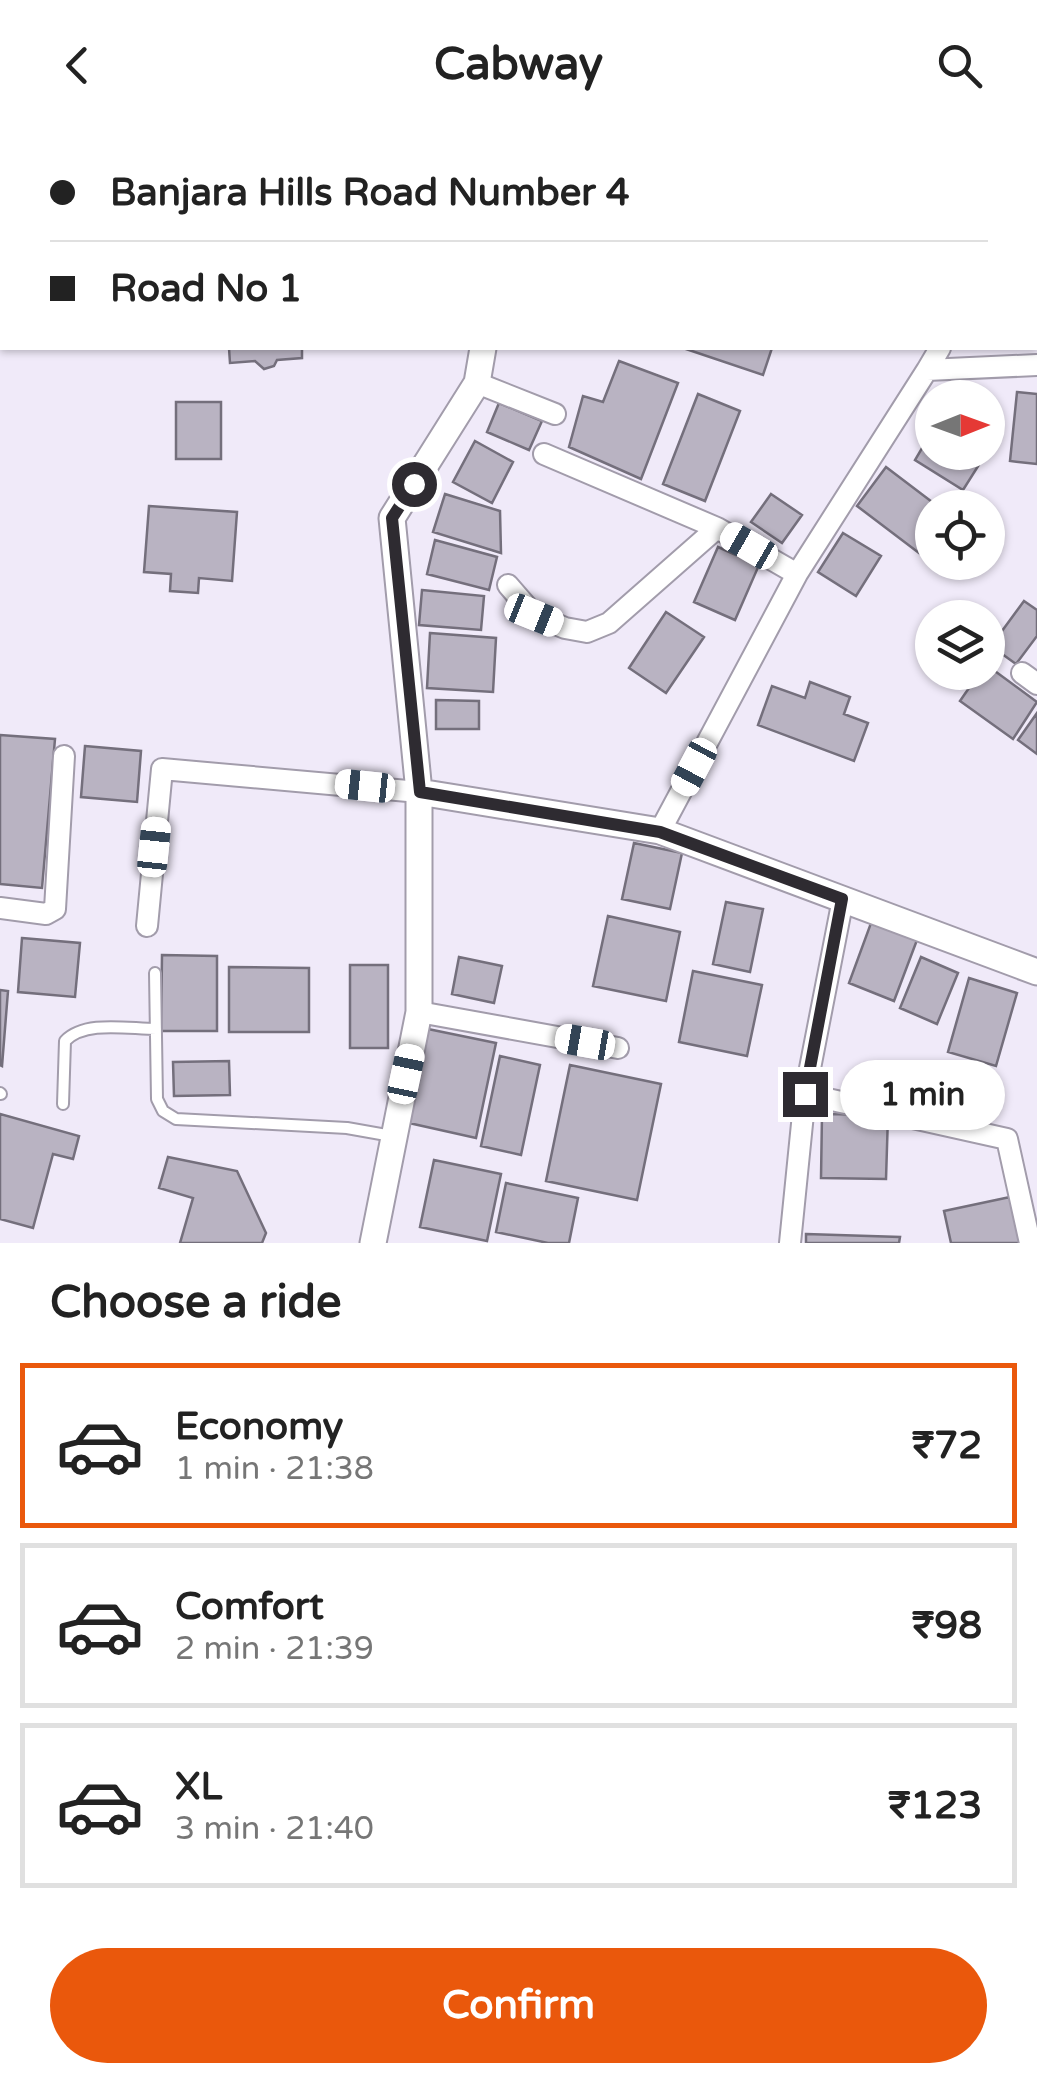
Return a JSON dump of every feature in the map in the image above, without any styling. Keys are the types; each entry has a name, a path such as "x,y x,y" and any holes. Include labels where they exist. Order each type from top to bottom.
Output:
{"street":[{"path":"373,1243 419,1012 420,792 392,518 477,383 483,350"},
{"path":"660,832 797,574 939,350"},
{"path":"928,370 1037,365"},
{"path":"477,383 554,414"},
{"path":"544,454 718,528 797,574"},
{"path":"508,584 534,615 587,632 609,623 718,528"},
{"path":"0,908 46,914 55,910 64,756"},
{"path":"147,926 162,769 420,792 660,832 1037,972"},
{"path":"790,1243 805,1094 842,899"},
{"path":"419,1012 618,1048"},
{"path":"805,1094 1007,1139 1030,1243"}],"lane":[{"path":"155,973 157,1099 163,1112 176,1119 348,1128 392,1136"},
{"path":"63,1104 65,1041 72,1034 85,1029 156,1029"}],"building":[{"path":"229,350 302,350 302,358 277,360 274,366 264,369 255,361 230,363"},
{"path":"689,350 771,350 763,375"},
{"path":"619,361 678,383 641,479 569,447 583,396 603,402"},
{"path":"1017,392 1037,394 1037,464 1010,461"},
{"path":"698,394 740,411 705,501 663,484"},
{"path":"176,402 221,402 221,459 176,459"},
{"path":"499,403 542,421 529,450 487,432"},
{"path":"475,441 513,462 492,503 453,482"},
{"path":"886,467 916,490 915,550 857,506"},
{"path":"931,470 976,470 963,490"},
{"path":"445,494 500,511 501,553 433,532"},
{"path":"771,494 802,515 782,543 751,522"},
{"path":"149,506 237,512 232,581 199,578 198,593 170,591 171,574 144,572"},
{"path":"843,533 881,556 856,596 818,572"},
{"path":"435,540 497,557 489,590 427,574"},
{"path":"718,547 759,565 735,620 694,602"},
{"path":"422,590 484,596 481,630 419,625"},
{"path":"1024,601 1037,610 1037,636 1016,664 1005,656 1005,627"},
{"path":"666,612 704,637 666,693 629,668"},
{"path":"430,633 496,638 493,692 427,688"},
{"path":"1005,678 1037,702 1013,739 960,701 968,690 1005,690"},
{"path":"810,682 850,697 844,714 868,723 854,761 758,725 772,686 805,698"},
{"path":"436,700 479,701 479,729 436,729"},
{"path":"1037,713 1037,754 1018,740"},
{"path":"0,735 55,739 42,888 0,884"},
{"path":"85,746 141,751 137,802 81,797"},
{"path":"634,843 682,853 670,909 622,899"},
{"path":"726,902 763,909 750,972 713,964"},
{"path":"608,916 680,932 666,1001 593,986"},
{"path":"871,923 917,940 894,1001 849,983"},
{"path":"22,938 80,943 75,997 18,992"},
{"path":"162,955 217,956 217,1031 161,1031"},
{"path":"459,957 502,966 494,1003 452,994"},
{"path":"921,957 958,973 937,1024 900,1008"},
{"path":"350,965 388,965 388,1048 350,1048"},
{"path":"229,967 309,968 309,1032 229,1032"},
{"path":"693,971 762,985 747,1056 679,1042"},
{"path":"969,978 1017,993 996,1066 948,1052"},
{"path":"0,990 8,991 2,1066 0,1065"},
{"path":"428,1029 496,1043 476,1138 409,1123"},
{"path":"500,1056 540,1065 521,1155 481,1146"},
{"path":"229,1061 230,1095 174,1096 173,1062"},
{"path":"570,1065 661,1084 637,1200 546,1181"},
{"path":"0,1114 79,1136 73,1159 53,1154 33,1228 0,1219"},
{"path":"822,1114 888,1115 886,1179 821,1178"},
{"path":"168,1157 237,1171 266,1233 262,1243 180,1243 193,1198 159,1188"},
{"path":"434,1160 501,1174 487,1241 420,1227"},
{"path":"506,1183 578,1198 569,1243 548,1243 496,1232"},
{"path":"1010,1197 1020,1243 951,1243 944,1211"},
{"path":"806,1234 900,1237 899,1243 806,1243"}],"route":[{"path":"414,484 392,518 420,792 660,832 842,899 805,1094"}]}
